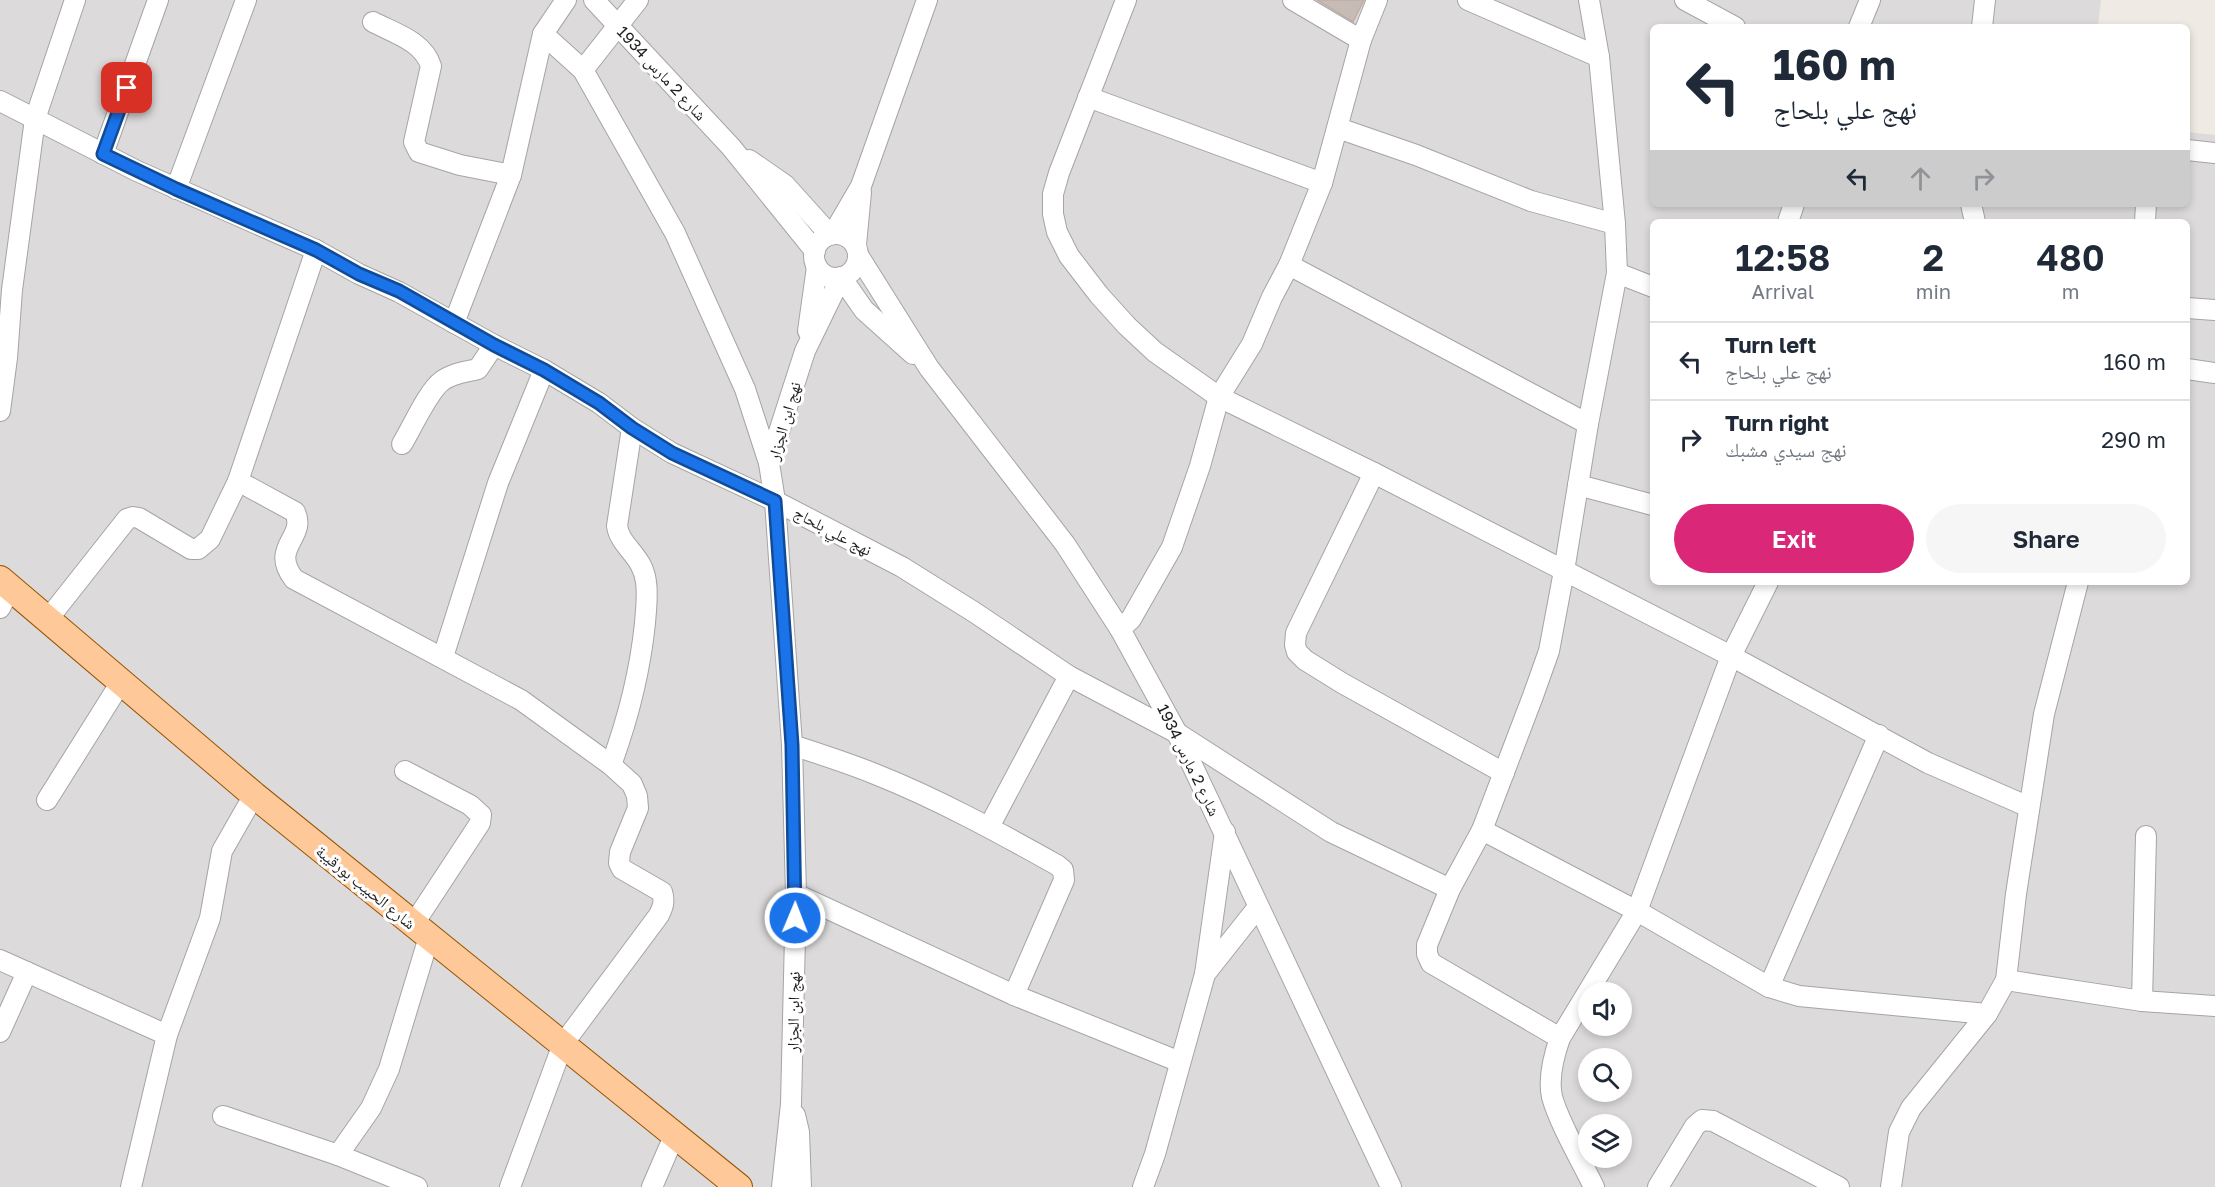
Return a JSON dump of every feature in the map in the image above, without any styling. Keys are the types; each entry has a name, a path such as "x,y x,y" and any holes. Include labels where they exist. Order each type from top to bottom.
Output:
{"main road":[{"name":"شارع الحبيب بورقيبة","path":"3,592 48,619 254,795 739,1187"}],"street":[{"path":"0,411 12,290 35,118 75,0"},
{"path":"103,154 158,0"},
{"path":"176,189 246,0"},
{"path":"454,323 511,175 543,34 566,0"},
{"name":"شارع 2 مارس 1934","path":"594,0 731,147 816,259"},
{"path":"583,70 638,0"},
{"path":"805,351 820,241 831,234 861,186 927,0"},
{"path":"1126,0 1059,173 1053,194 1053,214 1069,256 1099,295 1155,352 1219,397 1374,473 1731,656 1928,763 2029,807"},
{"path":"1293,0 1361,40"},
{"path":"1120,629 1131,619 1172,547 1200,466 1219,397 1252,344 1272,297 1289,265 1322,183 1361,40 1377,0"},
{"path":"1468,0 1599,57"},
{"path":"1560,1038 1431,963 1426,954 1427,945 1450,889 1482,830 1549,651 1588,424 1617,273 1615,224 1599,57 1589,0"},
{"path":"1685,0 1714,6 1733,24"},
{"path":"1860,24 1870,0"},
{"path":"1982,24 1985,0"},
{"path":"373,22 421,47 428,57 431,66 414,142 419,152 460,165 511,175"},
{"path":"543,34 583,70 675,233 745,389 769,463"},
{"path":"1088,97 1322,183"},
{"name":"نهج علي بلحاج","path":"0,101 176,189 316,250 359,274 399,291 494,345 544,370 599,403 632,428 672,453 775,501 902,567 1069,676 1177,733 1331,832 1450,889"},
{"path":"1338,128 1416,155 1531,201 1615,224"},
{"name":"شارع 2 مارس 1934","path":"731,147 785,185 831,234"},
{"path":"2190,150 2215,153"},
{"path":"805,351 841,277 854,269 861,186"},
{"path":"831,234 846,236 857,250"},
{"path":"48,619 127,519 139,518 191,549 198,549 210,539 238,481 316,250"},
{"name":"شارع 2 مارس 1934","path":"857,250 929,368 1065,544 1120,629 1177,733 1391,1187"},
{"path":"816,259 828,276 841,277"},
{"path":"1289,265 1588,424"},
{"path":"1617,273 1650,286"},
{"name":"شارع 2 مارس 1934","path":"841,277 864,310 929,368"},
{"path":"2190,308 2215,310"},
{"path":"402,444 434,389 443,380 477,369 494,345"},
{"name":"نهج ابن الجزار","path":"782,1187 791,1104 796,894 792,745 775,501 769,463 805,351"},
{"path":"2190,369 2215,373"},
{"path":"443,657 498,483 544,370"},
{"path":"610,765 630,709 642,652 647,603 646,581 642,566 619,534 617,526 632,428"},
{"path":"1374,473 1296,633 1294,640 1297,652 1305,660 1342,683 1504,773"},
{"path":"238,481 295,512 298,519 297,525 284,559 284,565 294,579 521,700 610,765 632,784 637,796 638,808 620,852 619,863 622,869 663,892 664,900 659,915 563,1044 510,1187"},
{"path":"1578,485 1650,504"},
{"path":"1594,1187 1552,1096 1555,1053 1560,1038 1637,912 1731,656 1766,585"},
{"path":"1891,1187 1899,1132 1911,1108 1987,1014 2006,980 2016,894 2044,714 2077,585"},
{"path":"989,827 1069,676"},
{"path":"47,800 121,682"},
{"path":"1769,987 1879,735"},
{"path":"792,745 875,774 989,827 1057,865 1064,874 1014,995"},
{"path":"338,1155 371,1108 389,1069 421,931 480,823 481,815 470,805 405,771"},
{"path":"131,1187 167,1035 210,918 222,851 254,795"},
{"path":"1482,830 1637,912 1769,987 1799,996 1987,1014"},
{"path":"1143,1187 1155,1154 1205,974 1225,832"},
{"path":"2142,1001 2146,836"},
{"path":"796,894 1014,995 1180,1062"},
{"path":"1205,974 1258,907"},
{"path":"0,960 167,1035"},
{"path":"0,1032 27,972"},
{"path":"2006,980 2142,1001 2215,1006"},
{"name":"نهج ابن الجزار","path":"791,1104 800,1132 801,1187"},
{"path":"223,1116 338,1155 417,1187"},
{"path":"1658,1187 1695,1126 1702,1120 1713,1121 1839,1187"},
{"path":"652,1187 675,1134"}],"shaded area":[{"path":"0,0 2101,0 2098,24 1650,24 1650,207 2190,207 2190,132 2215,135 2215,1187 0,1187"}],"building":[{"path":"1317,0 1364,0 1353,22"}],"route":[{"path":"127,88 103,154 176,189 316,250 359,274 399,291 494,345 544,370 599,403 632,428 672,453 775,501 792,745 795,918"}]}
